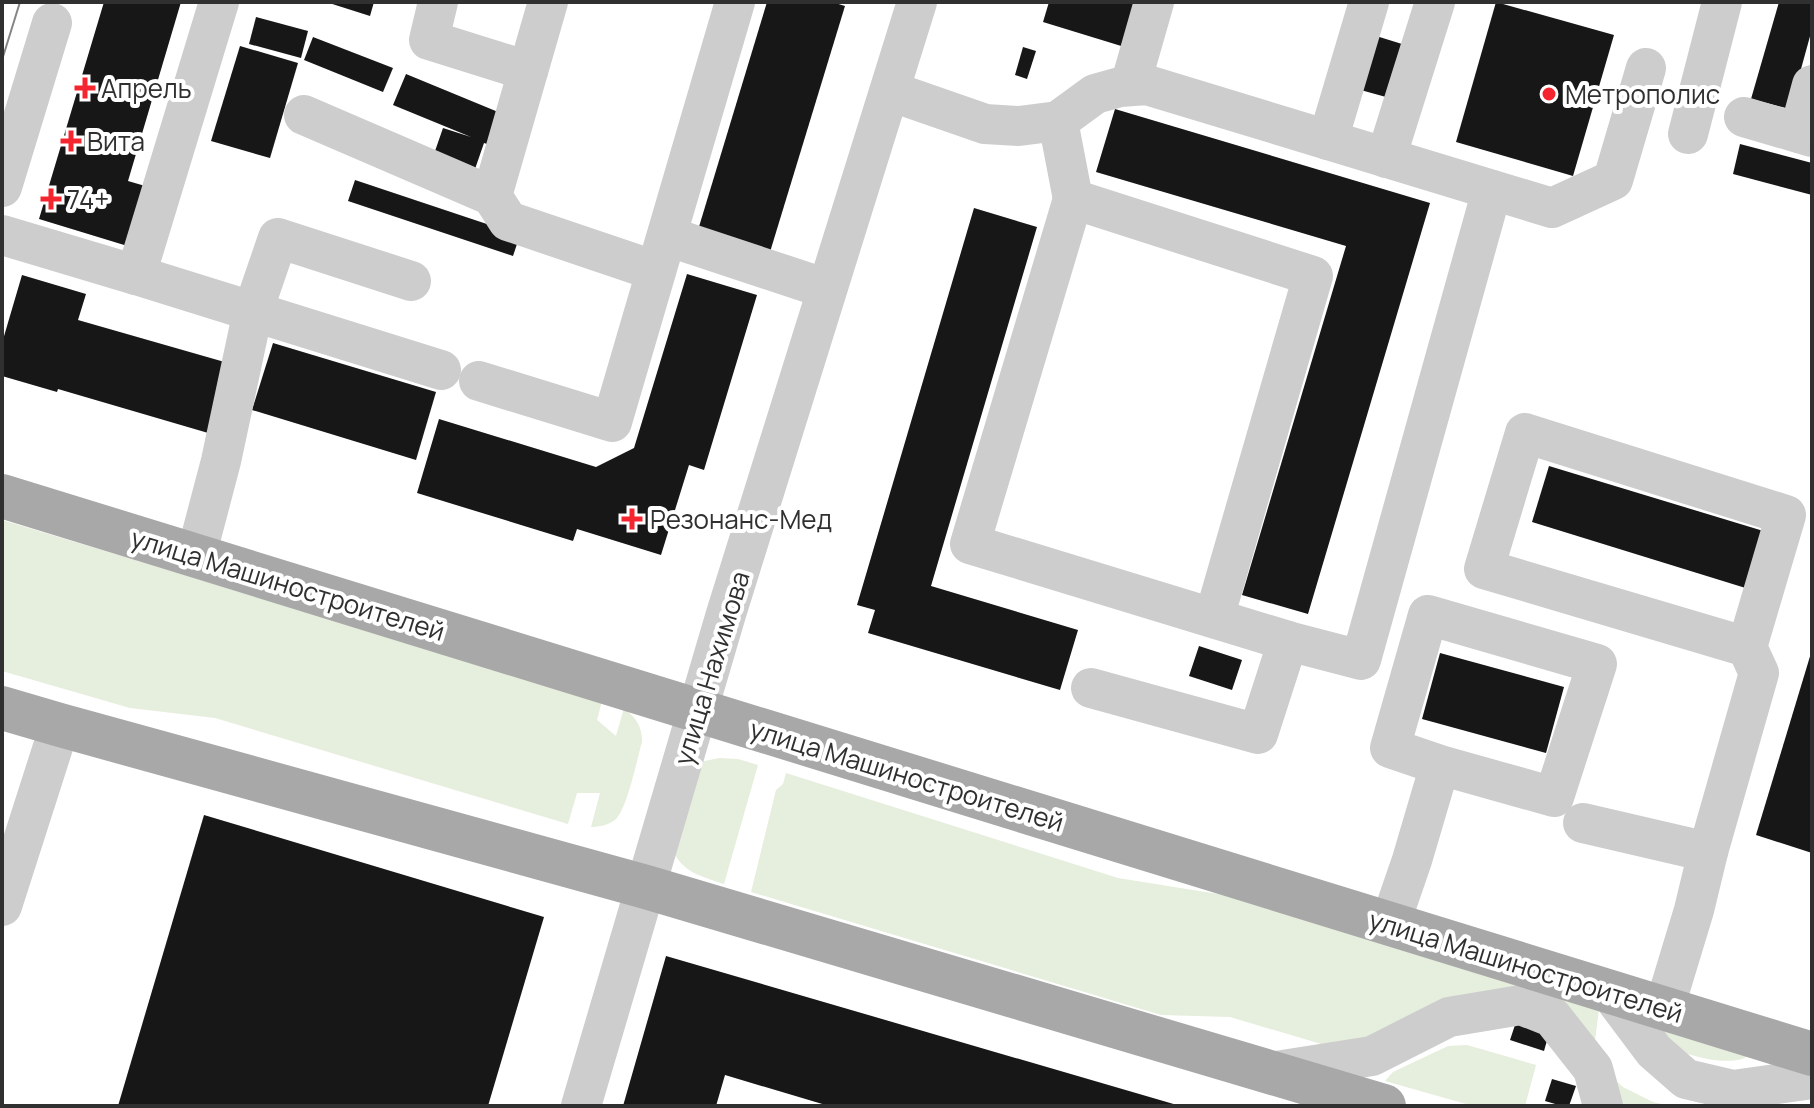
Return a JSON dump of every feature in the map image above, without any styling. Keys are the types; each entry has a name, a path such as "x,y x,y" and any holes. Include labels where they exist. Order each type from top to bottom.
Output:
{"main road":[{"name":"улица Машиностроителей","path":"2,496 1812,1054"},
{"path":"2,708 646,887 1384,1106"}],"street":[{"path":"136,275 219,2"},
{"path":"438,2 429,40 528,71"},
{"path":"492,196 548,2"},
{"path":"479,381 612,422 735,2"},
{"name":"улица Нахимова","path":"581,1106 698,710 917,2"},
{"path":"1130,86 1154,2"},
{"path":"1328,140 1369,2"},
{"path":"1386,158 1435,2"},
{"path":"1688,134 1722,2"},
{"path":"2,187 52,23"},
{"path":"890,91 985,124 1019,126 1058,121 1095,94 1120,87 1147,85 1552,208 1613,180 1646,68"},
{"path":"1744,117 1806,135 1812,85"},
{"path":"304,115 492,196 508,221 827,289"},
{"path":"1058,121 1073,199 970,544 1288,641 1361,660 1492,190"},
{"path":"1073,199 1313,276 1214,618"},
{"path":"2,235 441,370"},
{"path":"196,556 221,461 253,311 278,238 411,281"},
{"path":"1664,1009 1759,673 1747,647 1786,515 1525,433 1484,569 1747,647"},
{"path":"1428,615 1597,664 1554,797 1440,765 1390,748 1428,615"},
{"path":"1091,688 1258,734 1288,641"},
{"path":"3,902 60,725"},
{"path":"1390,924 1440,765"},
{"path":"1583,823 1708,852"},
{"path":"1609,991 1654,1051 1686,1079 1733,1090 1812,1079"},
{"path":"1270,1072 1372,1056 1449,1017 1521,1005 1552,1017 1593,1069 1603,1106"}],"green space":[{"path":"2,520 602,701 597,720 616,736 624,708 638,723 642,742 624,806 615,820 591,827 600,793 577,793 568,824 215,718 130,708 2,671"},
{"path":"719,758 758,765 724,884 686,867 670,845 700,762"},
{"path":"786,773 1118,878 1268,902 1600,1001 1595,1041 1607,1073 1623,1087 1653,1102 1671,1106 1611,1106 1547,1007 1338,1049 1230,1017 1161,1015 751,892 776,790 783,784"},
{"path":"1631,1014 1760,1049 1744,1058 1730,1061 1691,1055 1640,1038"},
{"path":"1467,1045 1536,1065 1525,1106 1473,1106 1385,1081 1393,1072 1448,1046"}],"building":[{"path":"104,2 181,2 128,181 152,188 134,248 39,219"},
{"path":"326,2 374,2 370,16"},
{"path":"767,2 832,2 845,6 770,252 698,230"},
{"path":"1049,2 1145,2 1131,49 1043,22"},
{"path":"1496,2 1614,35 1573,176 1456,142"},
{"path":"1779,2 1812,2 1812,29 1790,109 1751,99"},
{"path":"256,17 308,31 301,58 249,44"},
{"path":"1373,35 1402,44 1386,97 1357,89"},
{"path":"313,37 393,68 383,92 304,60"},
{"path":"240,46 298,63 270,158 211,141"},
{"path":"1023,47 1036,51 1027,79 1015,75"},
{"path":"406,74 503,114 490,145 484,143 475,169 434,154 443,128 471,137 393,105"},
{"path":"1115,109 1430,203 1308,614 1242,595 1346,246 1096,172"},
{"path":"1740,144 1812,163 1812,195 1733,174"},
{"path":"355,180 520,235 513,256 348,201"},
{"path":"974,208 1037,227 931,586 1078,630 1060,690 868,633 875,610 857,605"},
{"path":"687,274 757,295 704,470 689,465 661,555 577,529 573,541 417,493 439,419 596,467 634,448"},
{"path":"22,275 86,294 78,320 235,365 215,435 58,389 57,392 2,376 2,343"},
{"path":"273,343 436,392 416,460 252,410"},
{"path":"1549,466 1770,533 1752,590 1532,522"},
{"path":"1199,646 1242,660 1232,690 1189,676"},
{"path":"1440,653 1564,687 1546,753 1422,719"},
{"path":"1812,653 1812,853 1756,835"},
{"path":"204,815 544,917 488,1106 118,1106"},
{"path":"666,956 1177,1106 829,1106 725,1075 716,1106 623,1106"},
{"path":"1519,1013 1552,1023 1544,1051 1510,1040"},
{"path":"1552,1079 1576,1086 1569,1106 1545,1101"}],"tram line":[{"path":"2,60 20,2"}],"place":[{"name":"Апрель","path":"85,88"},
{"name":"Метрополис","path":"1549,94"},
{"name":"Вита","path":"71,141"},
{"name":"74+","path":"51,199"},
{"name":"Резонанс-Мед","path":"632,519"}]}
